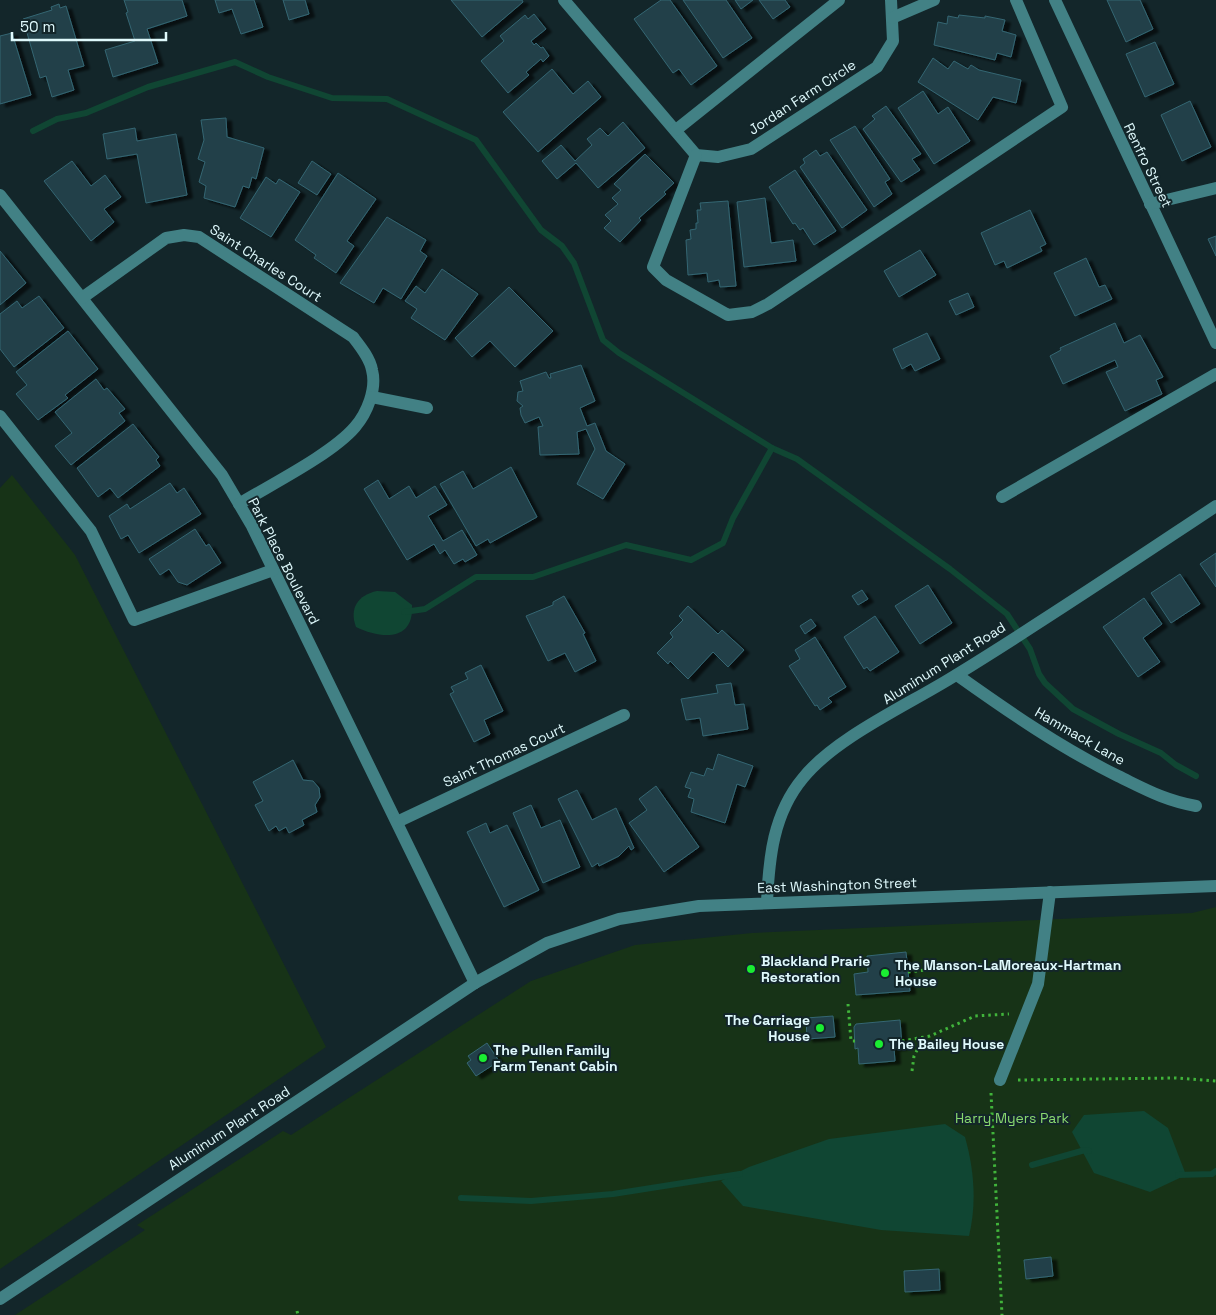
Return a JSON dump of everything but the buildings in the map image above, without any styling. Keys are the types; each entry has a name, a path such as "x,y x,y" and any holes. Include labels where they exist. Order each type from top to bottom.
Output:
{"street":[{"path":"564,0 696,155 653,266 666,280 728,315 752,312 768,304 1062,107 1016,0"},
{"path":"676,130 839,0"},
{"name":"Jordan Farm Circle","path":"696,155 718,157 751,149 877,67 893,41 891,0"},
{"path":"892,18 934,0"},
{"name":"Renfro Street","path":"1054,0 1216,343"},
{"path":"1150,204 1216,188"},
{"name":"Park Place Boulevard","path":"0,195 222,475 274,570 475,983"},
{"name":"Saint Charles Court","path":"82,298 166,238 184,235 199,237 353,337 362,348 372,370 372,397 355,427 325,452 239,504"},
{"path":"1002,497 1216,374"},
{"path":"372,397 427,408"},
{"path":"0,416 91,531 134,620 274,570"},
{"name":"Aluminum Plant Road","path":"767,902 773,840 780,817 803,778 841,744 987,656 1216,506"},
{"name":"Hammack Lane","path":"957,675 1013,715 1081,758 1167,800 1196,806"},
{"name":"Saint Thomas Court","path":"397,822 624,715"},
{"name":"East Washington Street","path":"475,983 547,943 619,919 699,906 1216,886"},
{"path":"1000,1080 1038,984 1050,892"},
{"name":"Aluminum Plant Road","path":"0,1299 475,983"}],"path":[{"path":"908,972 958,966 1041,963"},
{"path":"848,1004 851,1041 855,1041"},
{"path":"902,1041 924,1037 976,1016 1027,1013"},
{"path":"912,1071 914,1056 924,1037"},
{"path":"1002,1315 990,1080 1176,1078 1216,1081"}],"green space":[{"path":"12,475 75,555 326,1047 0,1269 0,488"},
{"name":"Harry Myers Park","path":"1216,907 1216,1315 15,1315 145,1230 137,1225 283,1131 291,1135 531,981 635,945 752,933 1192,913"}],"shaded area":[{"path":"377,591 395,592 412,605 408,626 402,631 385,635 356,627 354,614 357,603 370,593"},
{"path":"1144,1111 1168,1128 1186,1175 1150,1192 1094,1173 1072,1132 1084,1115"},
{"path":"945,1124 965,1137 968,1149 974,1199 969,1236 881,1230 743,1206 721,1181 749,1167 829,1139"}],"waterway":[{"path":"33,131 57,119 86,113 148,87 235,62 268,77 332,98 387,99 476,140 541,230 562,246 574,263 603,340 619,353 772,448 797,459 950,569 1007,614 1030,649 1039,674 1045,683 1073,709 1119,734 1161,753 1176,765 1196,776"},
{"path":"404,612 425,609 476,577 533,577 626,545 691,560 723,543 733,518 772,448"},
{"path":"1032,1165 1085,1150 1089,1151"},
{"path":"1178,1175 1212,1174 1216,1171"},
{"path":"461,1198 531,1201 613,1194 740,1174"}],"place":[{"name":"Blackland Prarie Restoration","path":"751,969"},
{"name":"The Manson-LaMoreaux-Hartman House","path":"885,973"},
{"name":"The Carriage House","path":"820,1028"},
{"name":"The Bailey House","path":"879,1044"},
{"name":"The Pullen Family Farm Tenant Cabin","path":"483,1058"}]}
